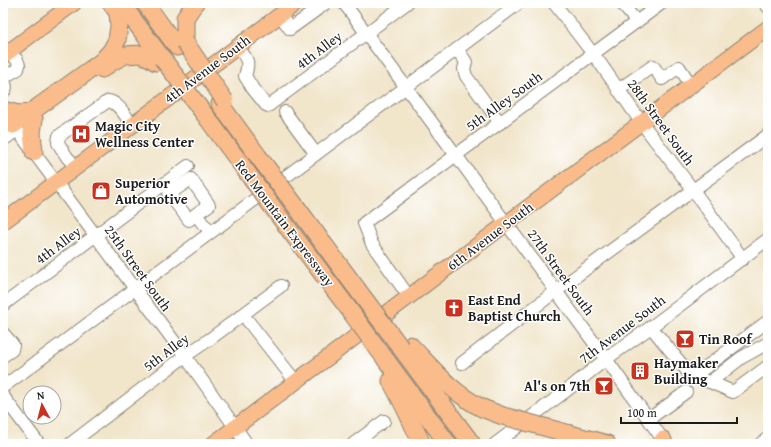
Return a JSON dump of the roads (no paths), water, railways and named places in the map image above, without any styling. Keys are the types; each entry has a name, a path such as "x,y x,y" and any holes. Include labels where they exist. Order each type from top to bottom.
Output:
{"highway":[{"path":"145,3 181,44"},
{"path":"181,44 185,18 195,3"},
{"path":"3,111 32,116 101,62 111,51 117,40 120,26 119,7"},
{"name":"Red Mountain Expressway","path":"119,7 159,60 184,88 205,115 321,272 324,285 340,302 384,361"},
{"name":"Red Mountain Expressway","path":"181,44 244,137 371,308 404,346 472,444"},
{"path":"15,127 112,62 125,55 141,54 159,60"},
{"path":"32,116 34,152"},
{"path":"404,346 445,382 482,408 503,416 607,444"},
{"path":"384,361 446,440"},
{"path":"384,361 422,444"}],"main road":[{"path":"6,53 74,3"},
{"name":"4th Avenue South","path":"3,222 296,3"},
{"name":"6th Avenue South","path":"213,444 768,28"}],"street":[{"path":"280,15 290,29 326,3"},
{"name":"27th Street South","path":"344,3 507,223 665,443"},
{"path":"367,33 407,3"},
{"path":"3,387 519,3"},
{"name":"28th Street South","path":"554,3 600,63 641,122 743,259"},
{"path":"621,3 637,22"},
{"name":"5th Alley South","path":"409,297 372,244 364,223 662,3"},
{"path":"765,3 768,6"},
{"name":"4th Alley","path":"238,47 247,59 248,68 245,76 253,89 268,106 367,33"},
{"path":"457,50 466,62 464,70 466,76 500,123"},
{"path":"3,92 6,86 4,81 6,76 18,69 19,65 17,60 6,53"},
{"path":"618,90 653,66 662,79 679,67 691,85"},
{"path":"76,166 67,157 58,143 59,136 109,101 114,102 132,125"},
{"name":"25th Street South","path":"3,111 185,356 247,444"},
{"path":"285,112 316,154"},
{"path":"3,140 15,127"},
{"path":"462,363 556,291 768,135"},
{"name":"4th Alley","path":"3,305 188,166"},
{"path":"196,214 203,224 212,231"},
{"name":"7th Avenue South","path":"495,444 606,359 768,240"},
{"name":"5th Alley","path":"70,444 185,356 281,286"},
{"path":"248,321 296,382"},
{"path":"692,377 768,321"},
{"path":"651,327 692,377 710,382 732,392 768,366"},
{"path":"3,333 13,345 12,350 3,356"},
{"path":"710,382 741,358 768,343"},
{"path":"649,419 686,392"},
{"path":"3,396 39,444"},
{"path":"353,444 384,421"},
{"path":"760,444 768,438"}],"place":[{"name":"Magic City Wellness Center","path":"81,134"},
{"name":"Superior Automotive","path":"101,191"},
{"name":"East End Baptist Church","path":"454,308"},
{"name":"Tin Roof","path":"685,339"},
{"name":"Haymaker Building","path":"640,371"},
{"name":"Al's on 7th","path":"604,386"}]}
